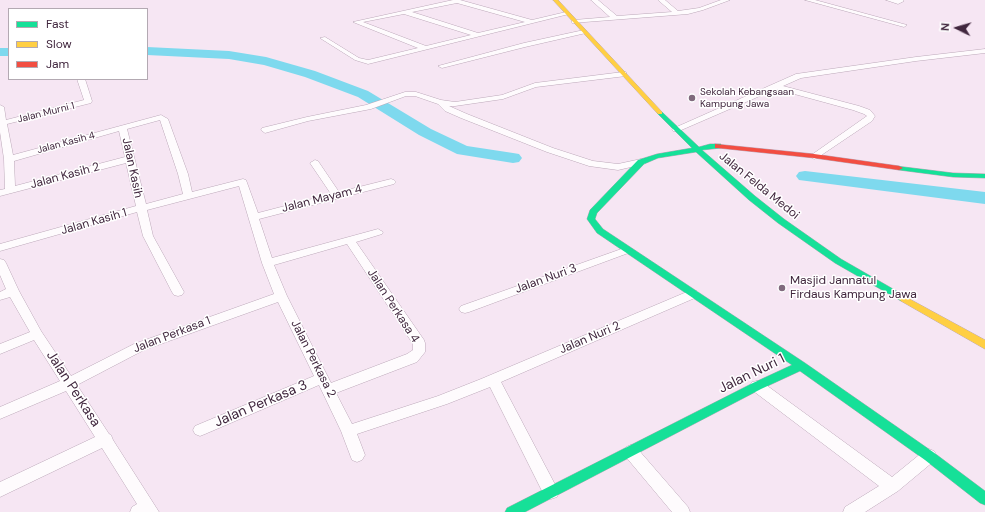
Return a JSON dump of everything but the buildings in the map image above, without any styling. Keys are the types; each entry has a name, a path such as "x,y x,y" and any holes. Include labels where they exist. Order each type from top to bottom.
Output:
{"street":[{"name":"Jalan Felda Medoi","path":"555,0 566,14 676,129 752,198 812,243 852,269 985,345"},
{"path":"594,0 615,18"},
{"path":"661,0 677,13"},
{"path":"574,22 677,13 701,9 727,0"},
{"path":"808,0 904,25"},
{"path":"889,0 898,2 901,1 900,0"},
{"path":"425,48 356,23 359,20 459,1 531,22"},
{"path":"405,12 477,35"},
{"path":"323,38 356,59 365,62 566,14"},
{"path":"442,66 517,46 584,32"},
{"path":"676,129 799,76 916,59 985,51"},
{"path":"265,130 307,119 358,110 400,95 416,94 440,102 455,104 503,97 535,84 623,74"},
{"name":"Jalan Murni 1","path":"3,123 88,101 81,80"},
{"path":"774,86 856,108 868,112 871,116 869,119 814,156"},
{"path":"440,102 448,109 464,116 550,150 592,164 618,166 641,162 658,156 710,146 723,146 814,156 945,174 985,176"},
{"path":"0,107 9,159 10,190"},
{"name":"Jalan Kasih 4","path":"9,159 161,117 164,119 183,174 188,196"},
{"name":"Jalan Kasih","path":"123,128 150,242 178,292"},
{"name":"Jalan Kasih 2","path":"0,193 130,159"},
{"path":"641,162 593,212 591,219 594,226 627,250 801,366"},
{"path":"315,163 336,195"},
{"name":"Jalan Kasih 1","path":"0,248 141,208 243,182"},
{"name":"Jalan Perkasa 2","path":"243,182 268,263 281,296 348,431 357,456"},
{"name":"Jalan Mayam 4","path":"254,217 391,182"},
{"path":"268,263 378,232"},
{"name":"Jalan Perkasa 4","path":"325,384 412,358 419,352 419,344 348,240"},
{"name":"Jalan Nuri 3","path":"465,309 627,250"},
{"name":"Jalan Perkasa","path":"0,263 13,291 38,334 68,384 106,439 146,510"},
{"path":"0,296 13,291"},
{"name":"Jalan Nuri 2","path":"348,431 442,400 490,381 693,294"},
{"name":"Jalan Perkasa 1","path":"0,413 68,384 139,347 281,296"},
{"path":"0,349 38,334"},
{"name":"Jalan Nuri 1","path":"512,512 757,386 801,366 929,456 985,499"},
{"path":"490,381 552,492"},
{"name":"Jalan Perkasa 3","path":"200,430 325,384"},
{"path":"757,386 892,486"},
{"path":"0,490 106,439"},
{"path":"631,452 682,512"},
{"path":"851,512 892,486 929,456"}],"waterway":[{"path":"148,51 229,55 266,61 310,74 363,94 425,132 463,150 513,158"},
{"path":"0,52 8,52"},
{"path":"805,176 985,198"}],"traffic: fast":[{"path":"660,113 697,149 752,198 781,221 838,261 904,299"},
{"path":"718,146 710,146 685,152 657,156 641,162 593,212 591,219 600,231 801,366"},
{"path":"899,168 953,175 985,176"},
{"path":"512,512 757,386 801,366 929,456 985,499"}],"traffic: slow":[{"path":"555,0 660,113"},
{"path":"904,299 985,345"}],"traffic: jam":[{"path":"718,146 814,156 899,168"}],"place":[{"name":"Sekolah Kebangsaan Kampung Jawa","path":"692,98"},
{"name":"Masjid Jannatul Firdaus Kampung Jawa","path":"782,288"}]}
